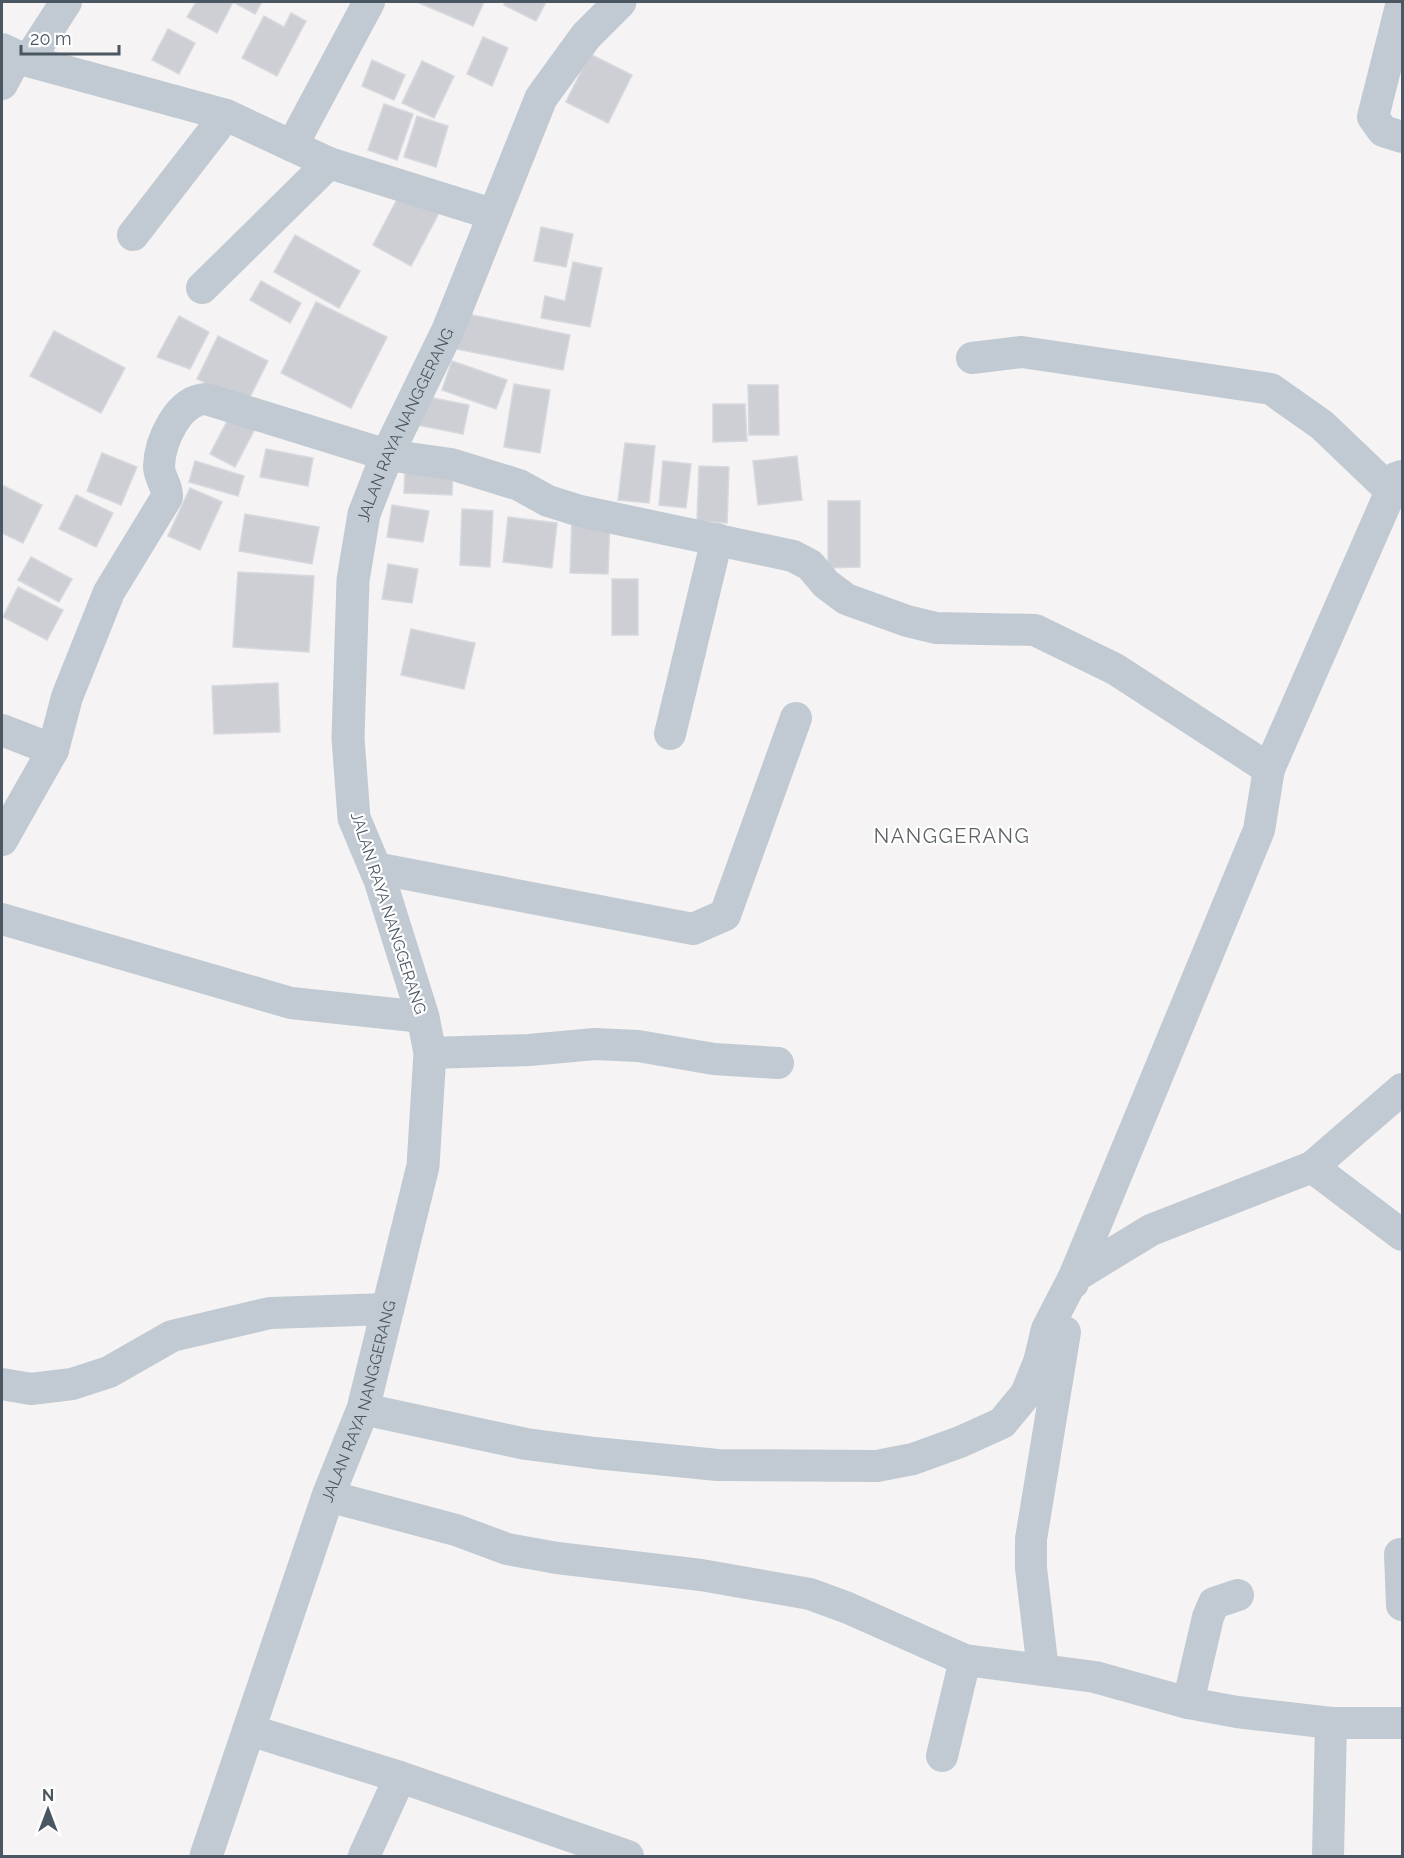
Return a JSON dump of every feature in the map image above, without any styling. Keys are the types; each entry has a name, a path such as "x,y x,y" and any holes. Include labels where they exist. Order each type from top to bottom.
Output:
{"street":[{"path":"2,84 16,56 66,2"},
{"path":"292,146 369,2"},
{"name":"JALAN RAYA NANGGERANG","path":"206,1857 328,1496 363,1409 423,1166 430,1053 423,1017 375,868 354,818 348,738 353,580 364,514 387,455 448,330 492,214 541,98 586,36 620,2"},
{"path":"1402,2 1373,117 1383,131 1402,137"},
{"path":"16,56 226,115 329,163 492,214"},
{"path":"133,235 226,115"},
{"path":"202,288 329,163"},
{"path":"363,1409 526,1444 595,1453 718,1464 877,1466 913,1459 960,1442 1002,1423 1026,1394 1039,1362 1047,1329 1074,1277 1259,830 1269,769 1397,484 1271,389 1022,352 972,358"},
{"path":"2,840 53,750 67,697 110,592 167,497 168,490 159,467 172,424 187,404 206,399 387,455 451,464 519,485 548,501 580,511 793,556 810,565 826,584 846,599 907,621 936,628 1035,630 1116,669 1269,769"},
{"path":"670,734 717,539"},
{"path":"375,868 693,929 724,915 796,718"},
{"path":"2,730 53,750"},
{"path":"2,919 291,1003 423,1017"},
{"path":"430,1053 529,1050 595,1044 638,1046 714,1059 778,1064"},
{"path":"1042,1670 1031,1568 1031,1539 1074,1277 1151,1230 1312,1167 1402,1089"},
{"path":"1312,1167 1402,1235"},
{"path":"2,1384 31,1389 72,1384 110,1372 172,1336 270,1313 388,1308"},
{"path":"328,1496 446,1527 507,1549 557,1558 701,1575 810,1594 848,1608 965,1660 1095,1677 1188,1702 1330,1723 1402,1724"},
{"path":"1400,1554 1402,1605"},
{"path":"1188,1702 1208,1617 1214,1603 1238,1595"},
{"path":"942,1756 965,1660"},
{"path":"1328,1857 1330,1723"},
{"path":"249,1730 400,1777 628,1857"},
{"path":"364,1857 400,1777"}],"building":[{"path":"196,2 233,2 217,33 187,17"},
{"path":"233,2 262,2 255,14"},
{"path":"417,2 484,2 473,26"},
{"path":"505,2 546,2 536,21 504,5"},
{"path":"291,13 306,21 277,76 242,58 264,16 284,27"},
{"path":"168,29 195,43 179,74 152,60"},
{"path":"483,37 508,48 492,86 467,74"},
{"path":"590,54 632,75 608,123 566,102"},
{"path":"372,60 405,75 394,100 362,86"},
{"path":"422,61 454,76 434,118 402,103"},
{"path":"384,104 413,114 397,160 368,150"},
{"path":"417,116 448,126 436,167 404,157"},
{"path":"401,192 439,213 411,266 373,245"},
{"path":"541,227 573,234 566,267 534,261"},
{"path":"295,235 360,271 339,308 274,272"},
{"path":"573,262 602,268 590,327 541,318 545,296 565,301"},
{"path":"261,281 301,303 290,323 250,300"},
{"path":"316,302 387,337 351,408 281,373"},
{"path":"458,312 570,335 563,370 451,348"},
{"path":"179,316 209,332 190,369 157,357"},
{"path":"54,331 125,368 101,413 30,376"},
{"path":"218,336 268,361 247,403 197,379"},
{"path":"452,361 507,380 496,409 442,390"},
{"path":"514,384 550,390 540,453 504,447"},
{"path":"748,385 778,385 779,435 749,435"},
{"path":"418,395 469,405 463,434 412,424"},
{"path":"713,404 745,404 747,441 713,442"},
{"path":"233,410 258,423 235,467 210,454"},
{"path":"625,443 655,446 649,503 618,500"},
{"path":"266,449 313,458 308,486 260,477"},
{"path":"102,453 137,467 121,505 87,491"},
{"path":"797,456 802,500 758,505 753,461"},
{"path":"195,461 244,476 238,496 189,482"},
{"path":"663,461 691,464 686,508 659,505"},
{"path":"405,466 453,468 452,495 404,493"},
{"path":"699,466 729,467 727,523 697,521"},
{"path":"2,485 42,505 23,543 2,533"},
{"path":"190,488 222,502 200,550 168,536"},
{"path":"76,495 113,513 96,547 59,529"},
{"path":"828,501 860,501 860,567 828,568"},
{"path":"392,505 429,511 423,542 387,537"},
{"path":"462,509 493,511 490,567 460,565"},
{"path":"245,514 319,527 312,564 239,551"},
{"path":"508,517 557,523 552,568 503,562"},
{"path":"572,518 610,519 608,574 570,573"},
{"path":"31,557 72,579 59,602 18,580"},
{"path":"388,564 418,569 412,603 382,599"},
{"path":"238,572 314,576 309,652 233,647"},
{"path":"612,579 638,579 638,635 612,635"},
{"path":"18,587 63,610 47,640 3,617"},
{"path":"411,629 475,643 464,689 401,675"},
{"path":"278,683 280,732 214,734 212,686"}],"district":[{"name":"NANGGERANG","path":"952,836"}]}
